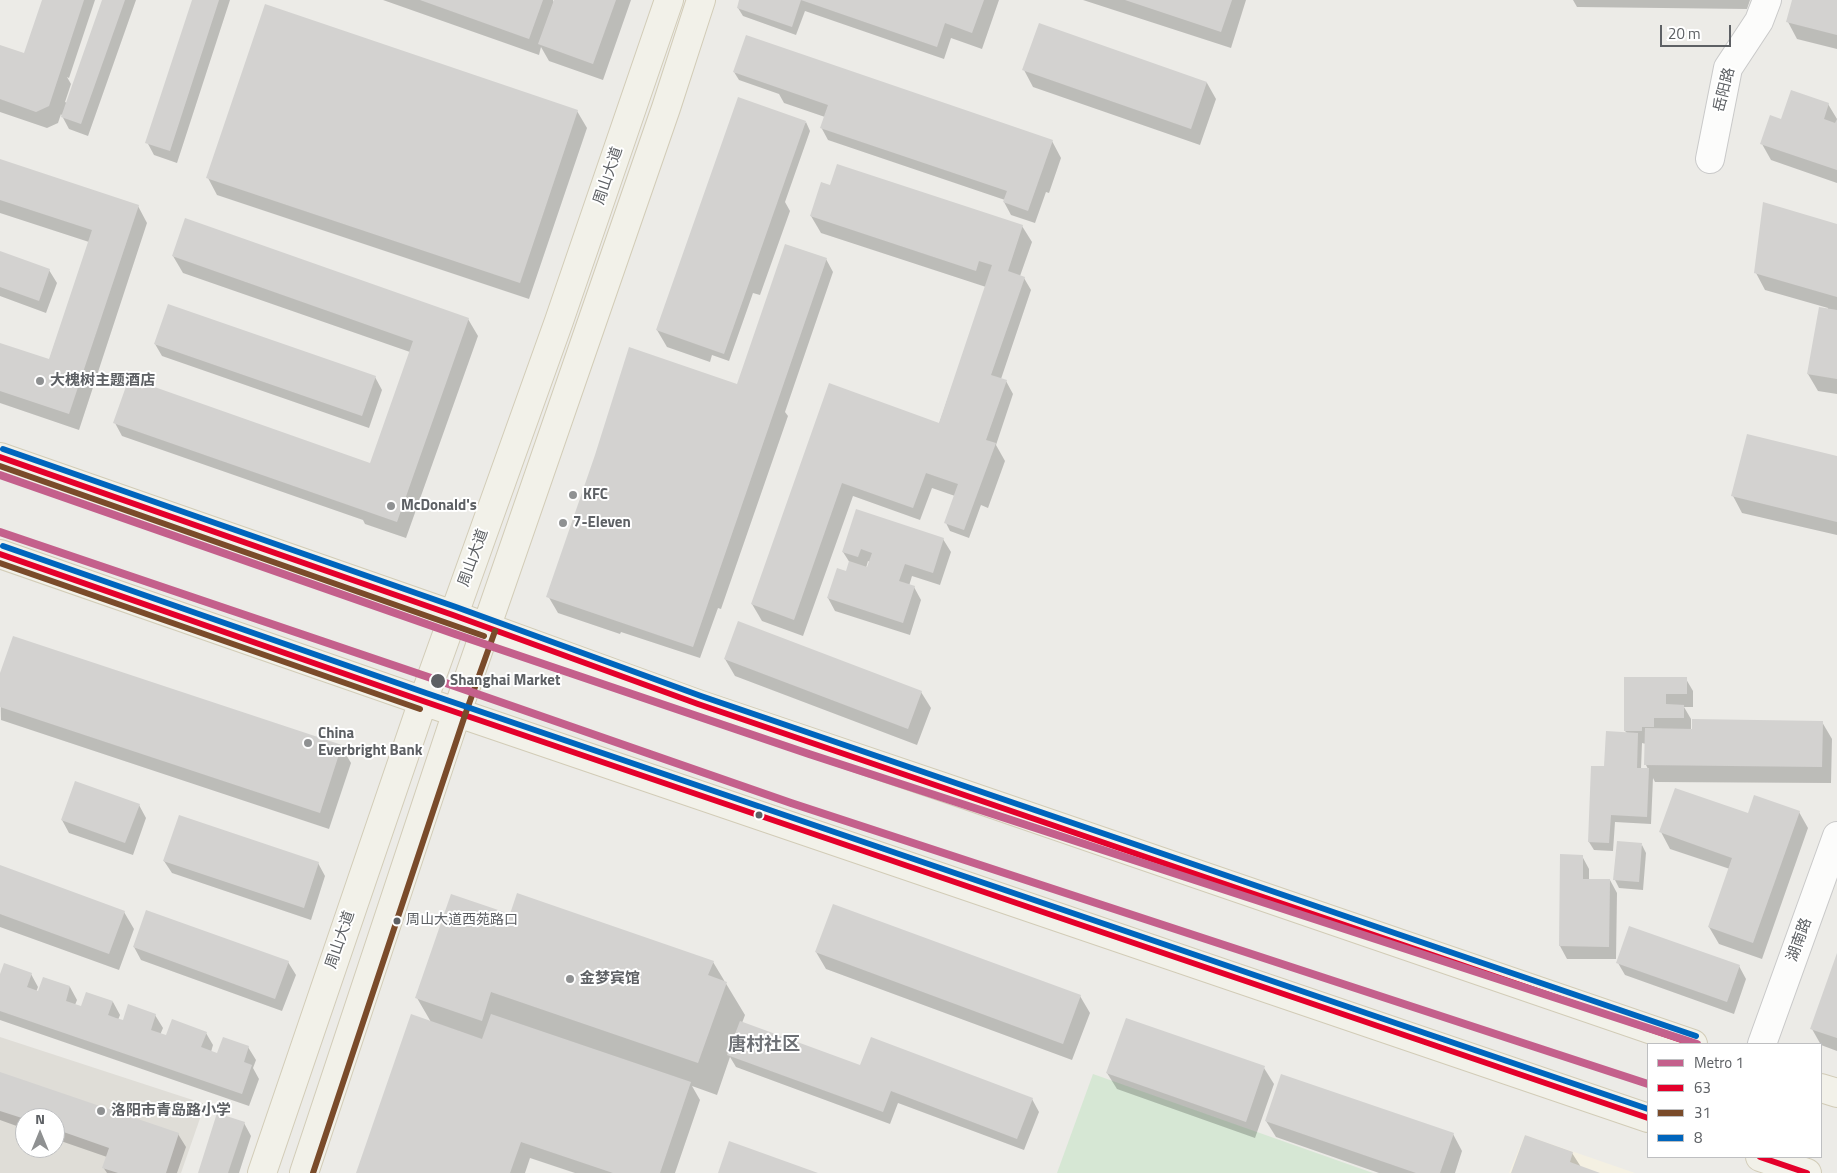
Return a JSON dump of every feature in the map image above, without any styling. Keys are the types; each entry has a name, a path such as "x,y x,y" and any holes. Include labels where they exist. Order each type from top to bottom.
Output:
{"main road":[{"name":"周山大道","path":"262,1173 423,701 562,312 669,0"},
{"path":"304,1173 457,712 666,108 701,0"},
{"path":"0,457 453,615 698,704 1691,1043"},
{"path":"0,554 423,701 1647,1118"},
{"path":"1822,1088 1837,1094"},
{"path":"1763,1158 1807,1173"}],"street":[{"name":"岳阳路","path":"1710,159 1728,68 1759,21 1767,0"},
{"name":"湖南路","path":"1762,1043 1837,836"}],"shaded area":[{"name":"洛阳市青岛路小学","path":"0,1037 205,1104 181,1173 0,1173"},
{"path":"1525,1135 1635,1173 1509,1173"}],"green space":[{"path":"1093,1074 1373,1173 1057,1173"}],"building":[{"path":"42,0 84,0 49,106 36,112 0,99 0,45 24,53"},
{"path":"102,0 125,0 81,124 61,117"},
{"path":"192,0 219,0 170,151 145,143"},
{"path":"420,0 543,0 529,39"},
{"path":"554,0 616,0 593,64 538,44"},
{"path":"739,0 801,0 792,27 737,8"},
{"path":"801,0 984,0 972,33 945,23 937,47"},
{"path":"1125,0 1232,0 1221,32"},
{"path":"1792,0 1837,0 1837,35 1786,22"},
{"path":"265,4 578,110 520,283 206,178"},
{"path":"1039,23 1207,82 1191,129 1022,70"},
{"path":"746,35 1053,140 1028,211 1003,202 1007,191 820,128 828,105 733,72"},
{"path":"1791,90 1829,103 1824,119 1835,123 1837,119 1837,170 1760,144 1770,115 1781,119"},
{"path":"738,97 806,121 724,354 656,330"},
{"path":"0,159 139,205 69,414 0,391 0,343 49,359 92,230 0,200"},
{"path":"837,164 1023,225 1008,271 1025,277 991,375 1007,380 986,440 996,443 964,530 944,523 958,484 926,473 913,508 842,483 794,620 751,604 829,383 939,423 992,265 979,261 976,271 810,216 821,182 830,185"},
{"path":"1763,202 1837,224 1837,297 1754,273"},
{"path":"185,218 469,318 397,522 113,423 129,378 370,463 413,341 172,256"},
{"path":"785,244 827,258 693,647 546,597 595,455 629,347 737,384"},
{"path":"0,251 50,269 39,301 0,287"},
{"path":"168,304 376,376 362,416 154,344"},
{"path":"1819,307 1837,310 1837,379 1807,374"},
{"path":"1747,434 1837,456 1837,522 1731,496"},
{"path":"856,509 944,538 933,573 905,564 899,581 915,586 903,623 827,598 837,568 846,571 849,561 867,567 872,553 861,549 858,557 842,552"},
{"path":"738,621 922,691 908,729 724,659"},
{"path":"13,636 342,745 320,813 0,707 0,673"},
{"path":"1624,677 1687,677 1687,694 1666,694 1666,704 1684,705 1684,718 1654,718 1654,727 1642,727 1642,731 1624,731"},
{"path":"1692,719 1823,721 1822,767 1644,765 1645,728 1692,729"},
{"path":"1606,731 1638,733 1637,768 1649,768 1647,817 1611,815 1609,843 1588,842 1591,766 1604,766"},
{"path":"75,781 140,804 125,843 61,820"},
{"path":"1675,788 1748,813 1754,795 1800,811 1753,943 1708,927 1732,858 1659,832"},
{"path":"179,815 319,862 304,908 163,861"},
{"path":"1617,841 1642,843 1639,882 1613,880"},
{"path":"1560,854 1583,855 1583,879 1610,879 1609,947 1559,946"},
{"path":"0,865 125,911 109,954 0,914"},
{"name":"金梦宾馆","path":"517,893 714,961 708,975 727,982 698,1063 491,992 482,1021 415,998 451,894 510,914"},
{"path":"833,904 1081,995 1063,1044 815,952"},
{"path":"146,910 289,961 275,999 133,947"},
{"path":"1629,926 1740,965 1727,1002 1616,963"},
{"path":"1837,953 1837,1038 1810,1029"},
{"path":"4,963 32,973 27,987 38,991 43,977 70,986 66,1001 81,1006 86,992 113,1001 108,1015 116,1018 123,1020 128,1004 156,1014 151,1030 166,1035 172,1019 207,1032 201,1047 217,1053 223,1037 249,1046 244,1062 252,1065 242,1094 0,1011 0,974"},
{"path":"411,1014 482,1039 491,1014 691,1082 660,1173 613,1173 521,1142 510,1173 356,1173"},
{"path":"1126,1018 1265,1066 1246,1122 1106,1073"},
{"path":"740,1021 860,1065 871,1037 1033,1098 1017,1139 891,1091 883,1112 727,1055"},
{"path":"0,1072 179,1133 166,1173 118,1173 102,1168 109,1148 65,1133 65,1108 15,1108 15,1116 0,1111"},
{"path":"1281,1074 1454,1133 1440,1173 1416,1173 1265,1121"},
{"path":"217,1113 245,1122 228,1173 198,1173"},
{"path":"1525,1135 1573,1152 1570,1162 1600,1173 1511,1173"},
{"path":"729,1141 818,1173 718,1173"}],"metro line":[{"name":"1","path":"0,475 455,634 809,754 1694,1043"},
{"name":"1","path":"0,532 437,680 791,803 1647,1084"}],"transit line":[{"name":"8","path":"3,449 456,607 701,696 1696,1036"},
{"name":"63","path":"0,457 453,615 698,704 1690,1043"},
{"name":"31","path":"0,466 484,636"},
{"name":"8","path":"3,546 426,693 1647,1109"},
{"name":"63","path":"0,554 423,701 1647,1118"},
{"name":"31","path":"0,563 420,709"},
{"name":"31","path":"313,1173 465,715 495,631"},
{"name":"63","path":"1763,1158 1807,1173"}],"place":[{"name":"大槐树主题酒店","path":"40,381"},
{"name":"KFC","path":"573,495"},
{"name":"McDonald's","path":"391,506"},
{"name":"7-Eleven","path":"563,523"},
{"name":"Shanghai Market","path":"438,681"},
{"name":"China Everbright Bank","path":"308,743"},
{"name":"周山大道西苑路口","path":"397,921"},
{"name":"金梦宾馆","path":"570,979"},
{"name":"洛阳市青岛路小学","path":"101,1111"}],"district":[{"name":"唐村社区","path":"764,1046"}]}
